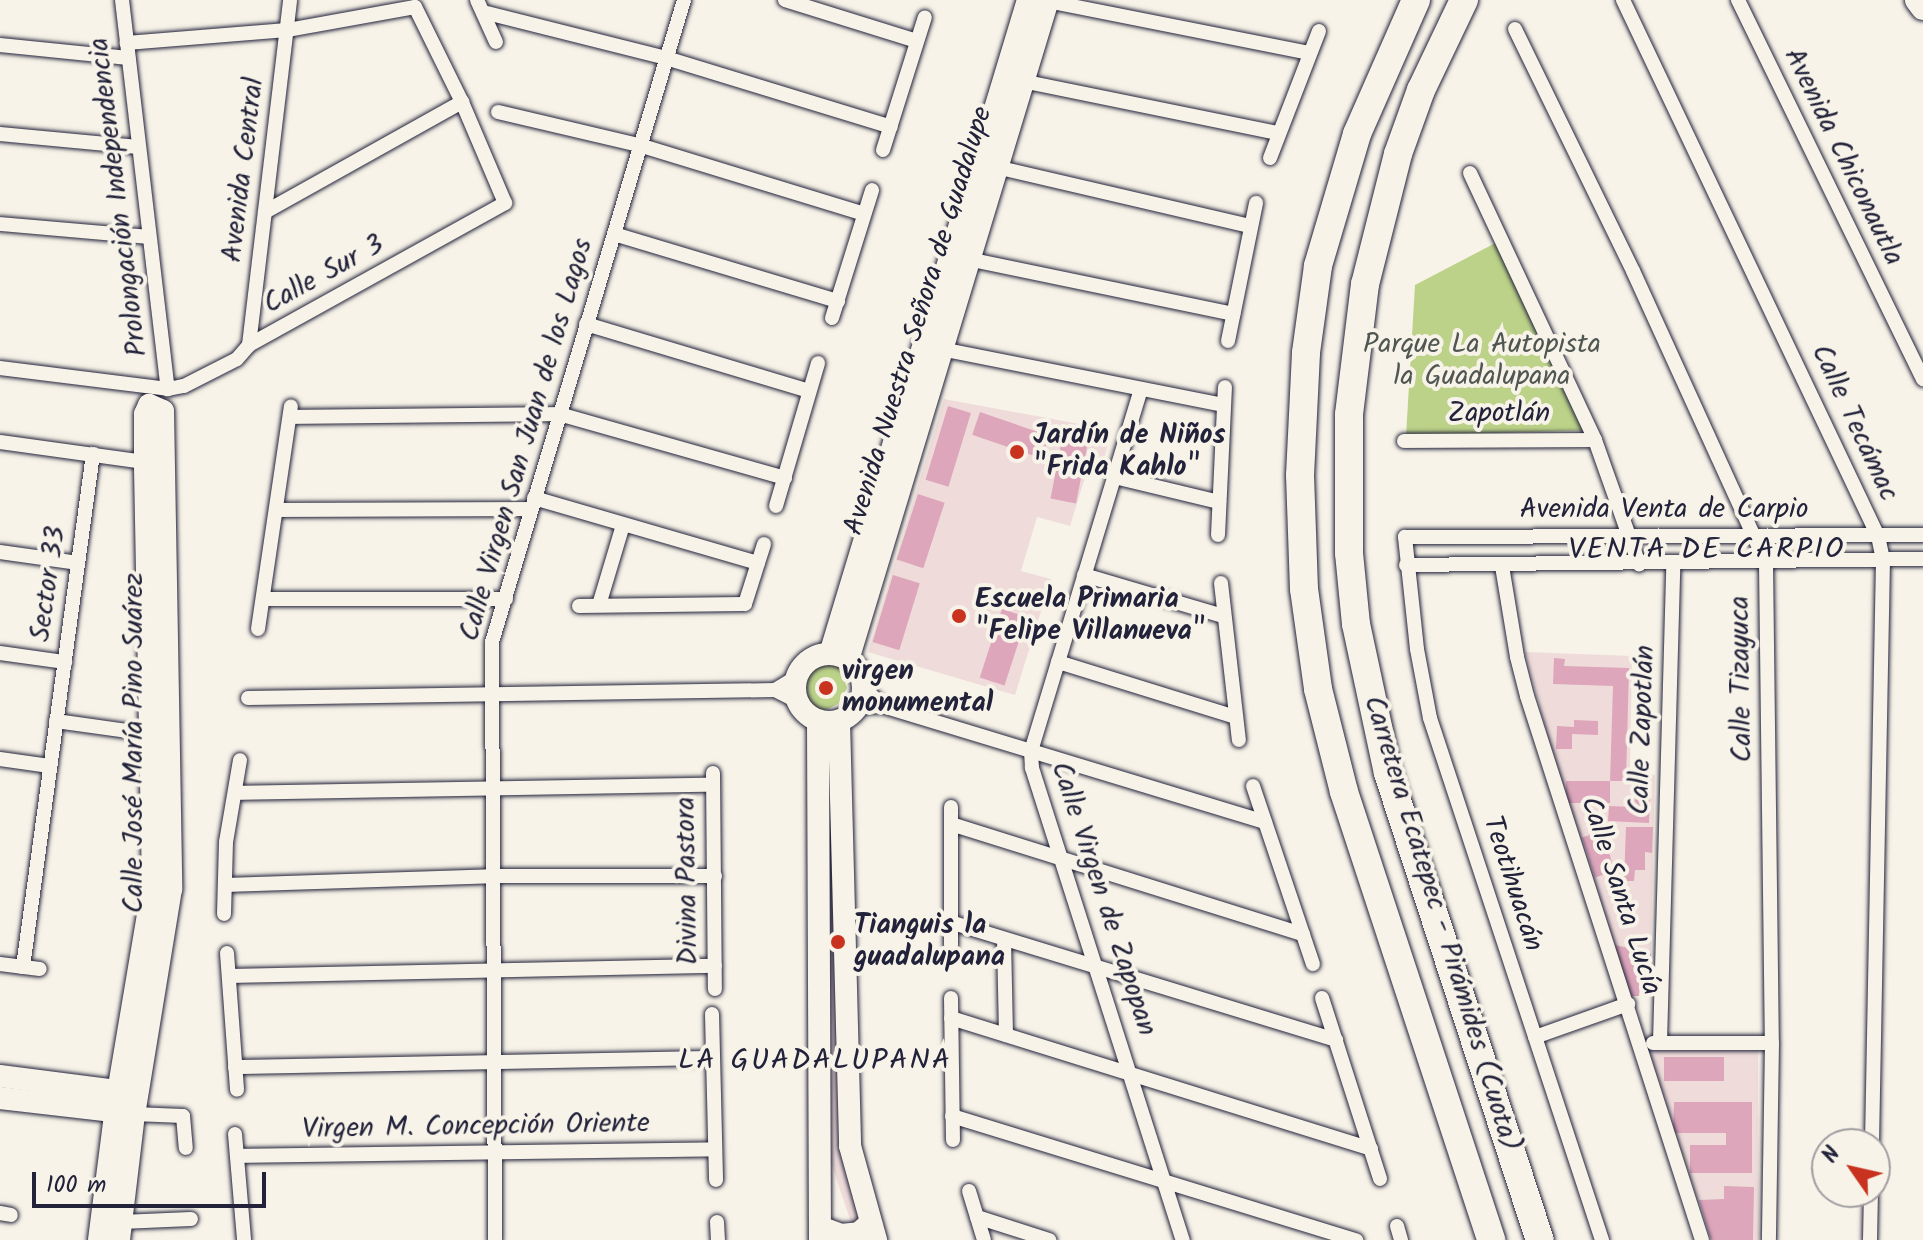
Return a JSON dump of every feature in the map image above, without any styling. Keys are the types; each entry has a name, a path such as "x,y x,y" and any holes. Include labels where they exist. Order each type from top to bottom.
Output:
{"highway":[{"name":"Carretera Ecatepec - Pirámides (Cuota)","path":"1416,0 1357,134 1318,266 1306,353 1300,475 1304,589 1318,689 1344,792 1491,1240"},
{"name":"Carretera Ecatepec - Pirámides (Cuota)","path":"1464,0 1421,90 1398,154 1368,270 1349,415 1349,553 1358,638 1388,773 1540,1240"}],"main road":[{"path":"1917,0 1923,8"}],"street":[{"name":"Prolongación Independencia","path":"122,0 168,389"},
{"name":"Avenida Central","path":"249,345 290,0"},
{"name":"Calle Virgen San Juan de los Lagos","path":"495,1240 492,642 684,0"},
{"path":"785,0 917,41"},
{"name":"Avenida Nuestra Señora de Guadalupe","path":"839,657 1028,0"},
{"path":"1047,0 1310,53"},
{"name":"Avenida Nuestra Señora de Guadalupe","path":"839,657 941,349 1047,0"},
{"name":"Calle Tecámac","path":"1623,0 1878,536 1883,560 1872,1128"},
{"name":"Avenida Chiconautla","path":"1738,0 1923,379"},
{"path":"480,6 666,58 891,127"},
{"path":"480,6 496,42"},
{"path":"0,45 128,51 287,30 415,7 462,102 265,212"},
{"path":"883,150 925,17"},
{"name":"Calle Tizayuca","path":"1515,29 1766,563 1772,1043 1769,1240"},
{"path":"1270,158 1277,133 1319,31"},
{"path":"1022,81 1277,133"},
{"name":"Calle Sur 3","path":"168,389 184,386 237,359 249,345 505,203 462,102"},
{"path":"498,112 639,145 864,214"},
{"path":"0,134 138,147"},
{"path":"996,167 1250,226"},
{"path":"1470,173 1595,440 1639,564"},
{"path":"832,318 872,190"},
{"path":"1228,341 1256,203"},
{"path":"0,224 148,237"},
{"path":"614,234 838,301"},
{"path":"968,259 1233,314"},
{"path":"586,324 809,391"},
{"path":"941,349 1224,405"},
{"path":"776,506 818,363"},
{"path":"0,368 168,389"},
{"path":"1218,535 1225,387"},
{"name":"Calle Virgen de Zapopan","path":"1141,389 1031,750 1032,768 1183,1240"},
{"name":"Calle José María Pino Suárez","path":"120,1231 126,1103 171,889 160,734 163,411 149,405 145,414 145,462"},
{"path":"258,629 290,411 559,414 785,478"},
{"name":"Zapotlán","path":"1404,441 1595,440"},
{"path":"0,442 145,462 160,734 56,721"},
{"name":"Sector 33","path":"23,967 93,454"},
{"path":"1115,477 1219,502"},
{"path":"276,510 531,504 623,525 758,563"},
{"path":"599,605 623,525"},
{"name":"Avenida Venta de Carpio","path":"1405,537 1923,535"},
{"name":"Teotihuacán","path":"1405,537 1406,565 1430,718 1602,1240"},
{"path":"579,606 745,604 764,544"},
{"path":"0,552 78,563"},
{"name":"Avenida Venta de Carpio","path":"1406,565 1923,559"},
{"name":"Calle Zapotlán","path":"1660,1042 1673,564"},
{"name":"Calle Santa Lucía","path":"1502,566 1517,657 1527,696 1702,1240"},
{"path":"1084,575 1223,616"},
{"path":"1221,583 1239,740"},
{"path":"263,599 506,599"},
{"path":"0,653 65,662"},
{"path":"775,690 797,677 810,660 839,657 861,676 861,697"},
{"path":"1058,662 1236,717"},
{"path":"797,677 797,701 802,710 828,721"},
{"path":"248,698 775,690 797,701"},
{"path":"861,697 1265,822"},
{"path":"828,721 861,697"},
{"path":"828,721 850,1146 873,1231 841,1235 820,1234 828,721"},
{"path":"0,759 50,766"},
{"path":"224,914 226,842 240,760"},
{"name":"Divina Pastora","path":"491,787 713,779 715,989"},
{"path":"1253,786 1313,964"},
{"path":"235,793 491,787"},
{"path":"951,807 951,945"},
{"path":"951,824 1303,934"},
{"path":"225,885 492,876 715,876"},
{"path":"950,922 1095,969 1336,1040"},
{"path":"1004,939 1006,1035"},
{"path":"227,953 237,1090"},
{"path":"0,964 40,969"},
{"path":"229,976 715,966"},
{"path":"951,998 953,1140"},
{"path":"1322,998 1380,1179"},
{"path":"1535,1037 1628,1004"},
{"path":"712,1014 716,1180"},
{"path":"951,1018 1371,1149"},
{"path":"1640,1043 1772,1043"},
{"path":"235,1067 713,1058"},
{"path":"0,1076 183,1116 186,1148"},
{"path":"0,1098 126,1103"},
{"path":"99,1240 126,1103"},
{"path":"952,1116 1356,1240"},
{"path":"235,1134 244,1240"},
{"name":"Virgen M. Concepción Oriente","path":"237,1156 715,1149"},
{"path":"969,1191 984,1240"},
{"path":"1870,1240 1871,1208"},
{"path":"977,1217 1049,1240"},
{"path":"120,1231 191,1219"},
{"path":"717,1222 718,1240"}],"shaded area":[{"name":"Escuela Primaria \"Felipe Villanueva\"","path":"944,399 1112,430 1099,476 1086,474 1070,526 1037,517 1021,571 1051,579 1015,695 868,652"},
{"path":"1525,652 1632,656 1630,774 1655,775 1650,984 1640,983 1639,996 1630,996 1576,824 1566,803"},
{"name":"Tianguis la guadalupana","path":"850,733 850,1151 880,1240 857,1240 827,1151 826,734"},
{"path":"1649,1051 1758,1051 1759,1240 1711,1240"}],"green space":[{"name":"Parque La Autopista la Guadalupana","path":"1505,238 1591,430 1406,436 1415,285"},
{"path":"823,660 835,661 844,671 847,688 838,704 826,710 816,709 808,699 806,684 814,667"}],"building":[{"path":"948,406 971,413 948,487 925,480"},
{"path":"980,412 1049,436 1041,458 972,435"},
{"path":"1065,424 1091,429 1076,504 1050,499"},
{"path":"918,494 945,503 923,568 897,560"},
{"path":"893,575 920,583 899,650 873,642"},
{"path":"1002,609 1027,617 1004,686 980,677"},
{"path":"1554,658 1565,659 1564,666 1629,668 1626,781 1610,781 1613,686 1553,684"},
{"path":"1574,720 1598,721 1598,735 1572,734 1572,749 1556,749 1557,726 1574,727"},
{"path":"1634,778 1651,778 1649,823 1608,821 1609,806 1632,807"},
{"path":"1566,781 1610,781 1610,803 1566,803"},
{"path":"1626,827 1653,827 1652,853 1645,852 1645,870 1635,870 1634,881 1624,881"},
{"path":"1602,831 1615,871 1595,877 1582,837"},
{"path":"1615,945 1651,953 1650,984 1640,983 1639,996 1630,996"},
{"path":"1664,1057 1724,1057 1724,1081 1664,1081"},
{"path":"1674,1102 1752,1102 1752,1173 1690,1173 1690,1145 1726,1145 1726,1133 1673,1133"},
{"path":"1724,1186 1754,1187 1753,1240 1711,1240 1699,1200 1724,1199"}],"place":[{"name":"Jardín de Niños \"Frida Kahlo\"","path":"1017,452"},
{"name":"Escuela Primaria \"Felipe Villanueva\"","path":"959,616"},
{"name":"virgen monumental","path":"826,688"},
{"name":"Tianguis la guadalupana","path":"838,942"}],"district":[{"name":"VENTA DE CARPIO","path":"1707,550"},
{"name":"LA GUADALUPANA","path":"815,1061"}]}
